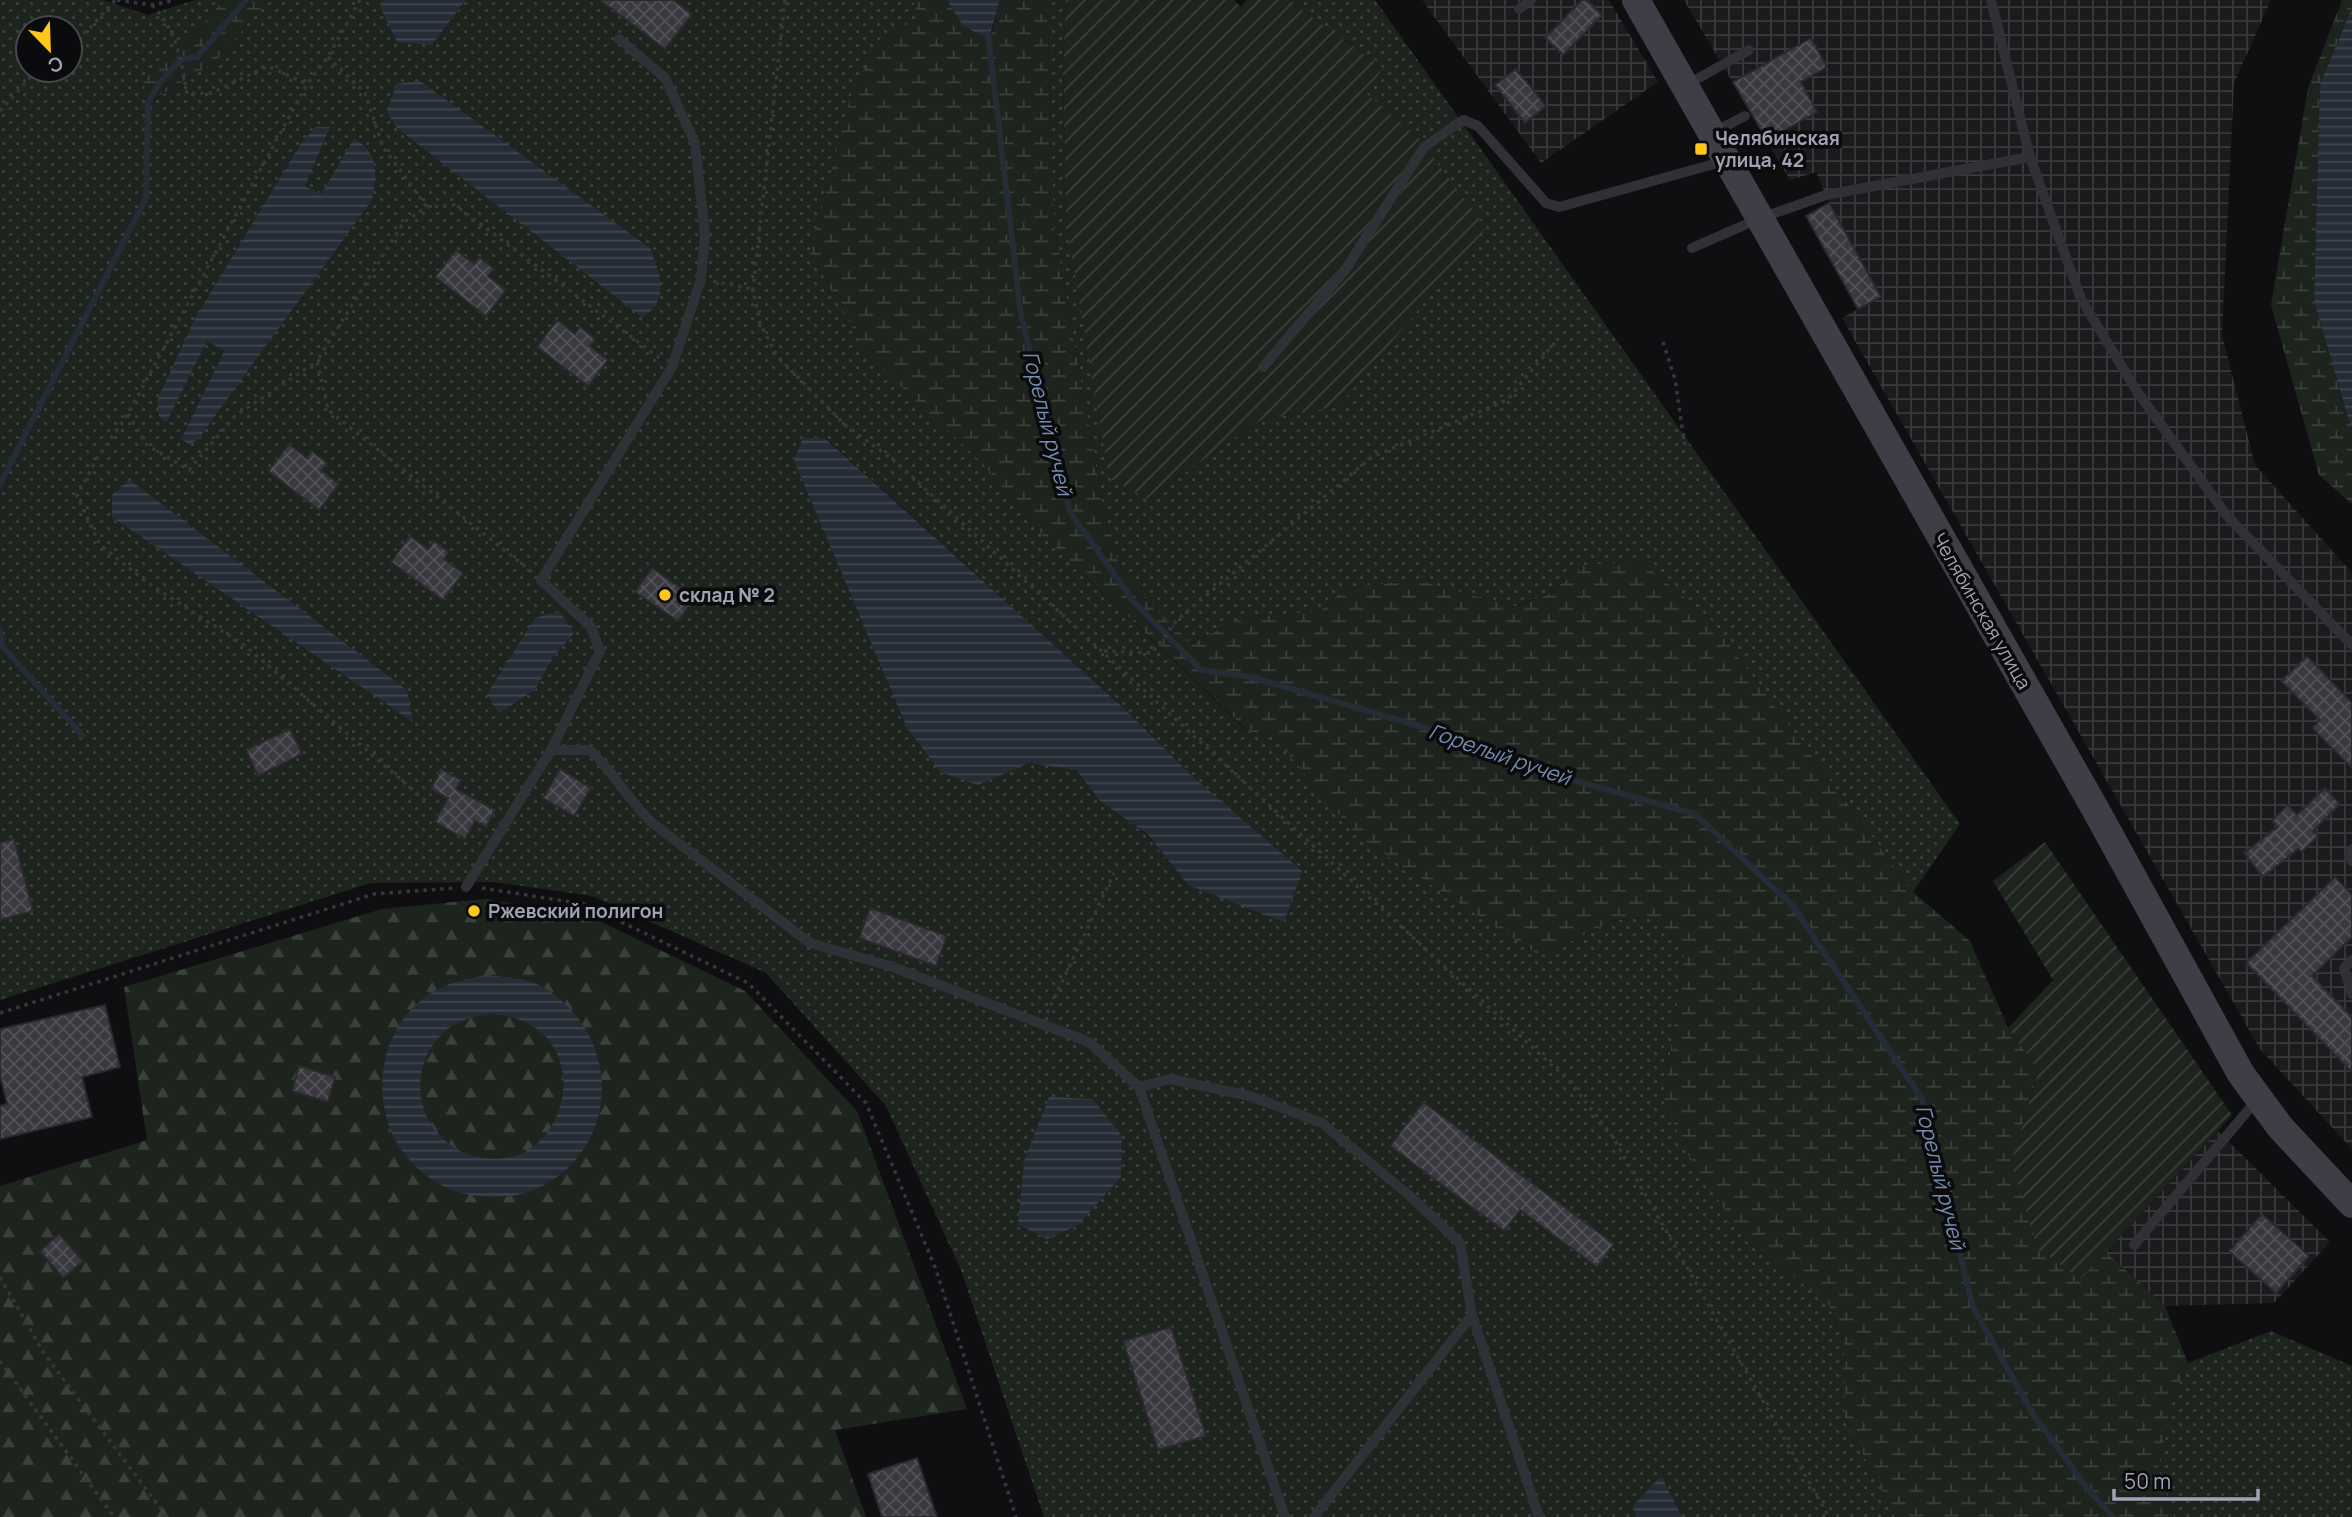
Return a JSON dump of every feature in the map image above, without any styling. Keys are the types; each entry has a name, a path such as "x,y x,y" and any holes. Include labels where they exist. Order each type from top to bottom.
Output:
{"street":[{"name":"Челябинская улица","path":"1636,0 2093,805 2241,1074 2280,1127 2352,1204"}],"lane":[{"path":"1519,9 1531,0"},
{"path":"1991,0 2030,157 2081,299 2138,393 2228,517 2352,645"},
{"path":"466,887 551,750 600,651 591,627 541,580 672,367 701,279 705,235 695,143 665,78 619,39"},
{"path":"1684,86 1749,50"},
{"path":"1711,134 1745,116"},
{"path":"1264,367 1345,270 1424,147 1462,120 1478,126 1546,203 1559,207 1726,160"},
{"path":"1692,248 1758,219 1826,195 2030,157"},
{"path":"551,750 590,750 610,770 630,801 651,822 810,943 890,966 1089,1042 1139,1087 1285,1517"},
{"path":"2352,849 2349,857 2352,861"},
{"path":"2352,960 2344,968 2352,994"},
{"path":"1139,1087 1170,1079 1250,1096 1322,1123 1410,1196 1460,1243 1472,1315 1539,1517"},
{"path":"2134,1245 2259,1098"},
{"path":"1314,1517 1472,1315"}],"path":[{"path":"84,33 116,0 152,5 175,0"},
{"path":"360,0 328,57 307,84 128,414 96,460 77,496 100,545 148,583 244,645 427,802"},
{"path":"785,0 753,289 760,323 777,356 845,425 896,462 1568,1080 1611,1134 1829,1517"},
{"path":"152,5 166,20 182,60 187,94 212,93 268,66 307,84"},
{"path":"328,57 365,93 383,146 427,208"},
{"path":"0,111 24,84"},
{"path":"128,414 147,445 190,470 235,416 317,361 404,222 427,208 455,205 672,367"},
{"path":"701,279 753,289"},
{"path":"1102,651 1152,653 1177,620 1372,457 1507,400 1558,339"},
{"path":"1663,342 1675,379 1685,447"},
{"path":"317,361 328,410 541,580"},
{"path":"1042,1024 1114,873"},
{"path":"0,1013 374,894 466,887 499,889 584,904 748,983 866,1103 934,1266 1016,1517"},
{"path":"0,1277 43,1352 167,1517"},
{"path":"0,1361 114,1517"}],"shaded area":[{"path":"384,0 466,0 432,45 397,42 380,7"},
{"path":"947,0 1000,0 989,39 963,26"},
{"path":"1422,0 1609,0 1658,82 1541,163"},
{"path":"1684,0 2271,0 2234,83 2222,335 2255,465 2352,573 2352,1149 2260,1049 1842,318 1881,296 1829,203 1816,172 1790,180"},
{"path":"2352,8 2352,431 2314,301 2320,84"},
{"path":"420,81 650,248 661,286 657,303 651,310 642,317 397,128 387,112 396,84"},
{"path":"316,127 330,127 305,186 321,194 354,138 368,151 375,165 372,200 199,438 190,445 181,439 224,351 207,341 166,423 159,416 157,401 195,318 301,143"},
{"path":"803,437 826,439 1128,712 1192,776 1302,871 1284,922 1188,885 1147,834 1100,801 1076,770 1028,763 978,785 940,772 907,728 794,461"},
{"path":"130,480 407,690 413,722 112,517 112,495"},
{"path":"559,611 574,633 552,659 535,690 499,713 487,694 535,618"},
{"path":"486,975 528,981 562,1001 578,1018 595,1049 602,1082 599,1113 588,1142 569,1167 544,1185 513,1196 477,1196 455,1191 435,1182 418,1169 403,1152 391,1131 384,1107 382,1083 385,1059 393,1036 406,1015 423,998 445,986","holes":["488,1014 514,1018 540,1031 556,1051 563,1076 562,1101 552,1125 536,1144 512,1156 483,1158 456,1148 434,1129 426,1115 420,1084 422,1069 436,1040 462,1021"]},
{"path":"1049,1097 1093,1099 1122,1136 1121,1177 1078,1225 1047,1239 1018,1224 1024,1161"},
{"path":"2218,1131 2330,1242 2274,1303 2165,1306 2106,1252"},
{"path":"1661,1476 1682,1517 1636,1517 1633,1506"}],"green space":[{"path":"0,0 103,0 148,15 195,0 224,0 194,34 144,81 149,103 216,61 268,0 384,0 380,7 432,45 466,0 912,0 921,16 879,43 984,465 1033,526 1247,731 1273,736 1358,837 1540,956 1617,920 1657,917 1684,955 1664,1099 1744,1239 1828,1303 1844,1345 1845,1419 1895,1517 1044,1517 961,1270 886,1106 766,973 592,896 493,882 371,883 0,1000","holes":["316,127 305,186 321,194 354,138 181,438 224,351 207,340 166,422 195,318 301,143","803,437 827,439 1128,712 1192,776 1188,885 1146,834 1100,801 1076,770 1028,763 940,772 907,728 794,461","574,633 552,659 535,690 487,694"]},
{"path":"224,0 268,0 216,61 148,103 143,81 194,34"},
{"path":"912,0 947,0 963,26 990,39 1000,0 1047,0 1054,227 1107,529 1123,575 1190,644 1242,618 1320,611 1346,588 1417,580 1514,607 1547,595 1585,565 1642,562 1710,619 1913,892 1970,941 2008,1028 2039,1070 2011,1162 2081,1279 2106,1252 2165,1306 2188,1363 2173,1398 2158,1468 2174,1517 1895,1517 1845,1419 1844,1345 1828,1303 1744,1239 1685,1150 1664,1099 1684,955 1657,917 1616,920 1540,956 1358,837 1273,736 1248,731 1033,526 984,465 868,355 810,253 852,91 879,43 920,16"},
{"path":"1047,0 1066,0 1063,67 1066,221 1146,499 1261,420 1339,406 1418,137 1365,93 1383,68 1288,0 1375,0 1960,824 1913,892 1710,619 1642,562 1585,565 1546,595 1513,607 1417,580 1346,588 1320,611 1242,618 1189,644 1123,575 1107,529 1054,227"},
{"path":"1066,0 1234,0 1241,7 1246,0 1288,0 1383,68 1366,93 1418,137 1486,228 1339,406 1261,420 1146,499 1109,478 1066,221 1063,67"},
{"path":"2342,0 2352,0 2352,8 2320,84 2314,301 2352,431 2352,504 2319,475 2271,305 2308,88"},
{"path":"2045,842 2232,1115 2081,1279 2038,1249 2011,1162 2039,1070 2008,1028 2053,980 1993,881"},
{"path":"484,899 583,913 745,991 857,1111 967,1409 835,1430 866,1517 0,1517 0,1186 147,1140 124,987 382,909"},
{"path":"2271,1331 2352,1366 2352,1517 2174,1517 2158,1468 2173,1398 2188,1363"}],"building":[{"path":"600,0 673,0 692,14 665,49"},
{"path":"1582,0 1587,0 1602,15 1563,55 1545,38"},
{"path":"1811,38 1827,67 1801,82 1817,112 1767,140 1733,82"},
{"path":"1516,69 1546,106 1525,123 1495,85"},
{"path":"1829,203 1881,297 1858,309 1806,216"},
{"path":"456,250 474,264 479,257 494,269 488,276 506,290 486,316 435,277"},
{"path":"557,320 575,334 580,327 595,339 590,346 608,360 588,386 537,347"},
{"path":"289,444 307,458 312,451 327,463 321,470 339,484 319,510 268,471"},
{"path":"410,536 428,549 434,541 449,552 444,559 463,573 443,600 391,562"},
{"name":"склад № 2","path":"652,568 695,598 678,621 635,592"},
{"path":"2307,656 2352,703 2352,768 2312,728 2320,720 2281,681"},
{"path":"290,729 302,754 258,776 246,750"},
{"path":"441,769 461,780 456,789 495,810 486,827 475,821 465,839 435,822 448,798 431,789"},
{"path":"560,769 591,788 574,816 543,798"},
{"path":"2325,788 2340,804 2313,831 2318,836 2302,852 2298,849 2263,877 2244,853 2277,827 2272,821 2288,805 2297,815"},
{"path":"14,839 33,911 0,920 0,843"},
{"path":"2335,877 2352,895 2352,937 2312,976 2352,1017 2352,1072 2246,963"},
{"path":"870,908 947,936 936,966 859,938"},
{"path":"105,1005 120,1067 82,1077 92,1117 0,1139 0,1106 7,1104 0,1075 0,1029"},
{"path":"299,1066 335,1077 328,1102 292,1091"},
{"path":"1423,1102 1614,1244 1597,1267 1520,1210 1504,1231 1390,1146"},
{"path":"2262,1214 2309,1256 2276,1293 2229,1251"},
{"path":"59,1234 83,1261 63,1278 40,1251"},
{"path":"1171,1327 1206,1436 1158,1450 1123,1341"},
{"path":"917,1458 937,1517 882,1517 868,1474"}],"waterway":[{"path":"0,484 146,198 148,103 160,82 182,59 197,57 246,0"},
{"name":"Горелый ручей","path":"988,34 1021,315 1070,512 1134,602 1201,670 1251,677 1457,737 1540,771 1695,814 1793,906 1922,1099 1973,1307 2033,1414 2087,1488 2113,1517"},
{"path":"0,630 2,646 83,736"}],"place":[{"name":"Челябинская улица, 42","path":"1701,149"},
{"name":"склад № 2","path":"665,595"},
{"name":"Ржевский полигон","path":"474,911"}]}
